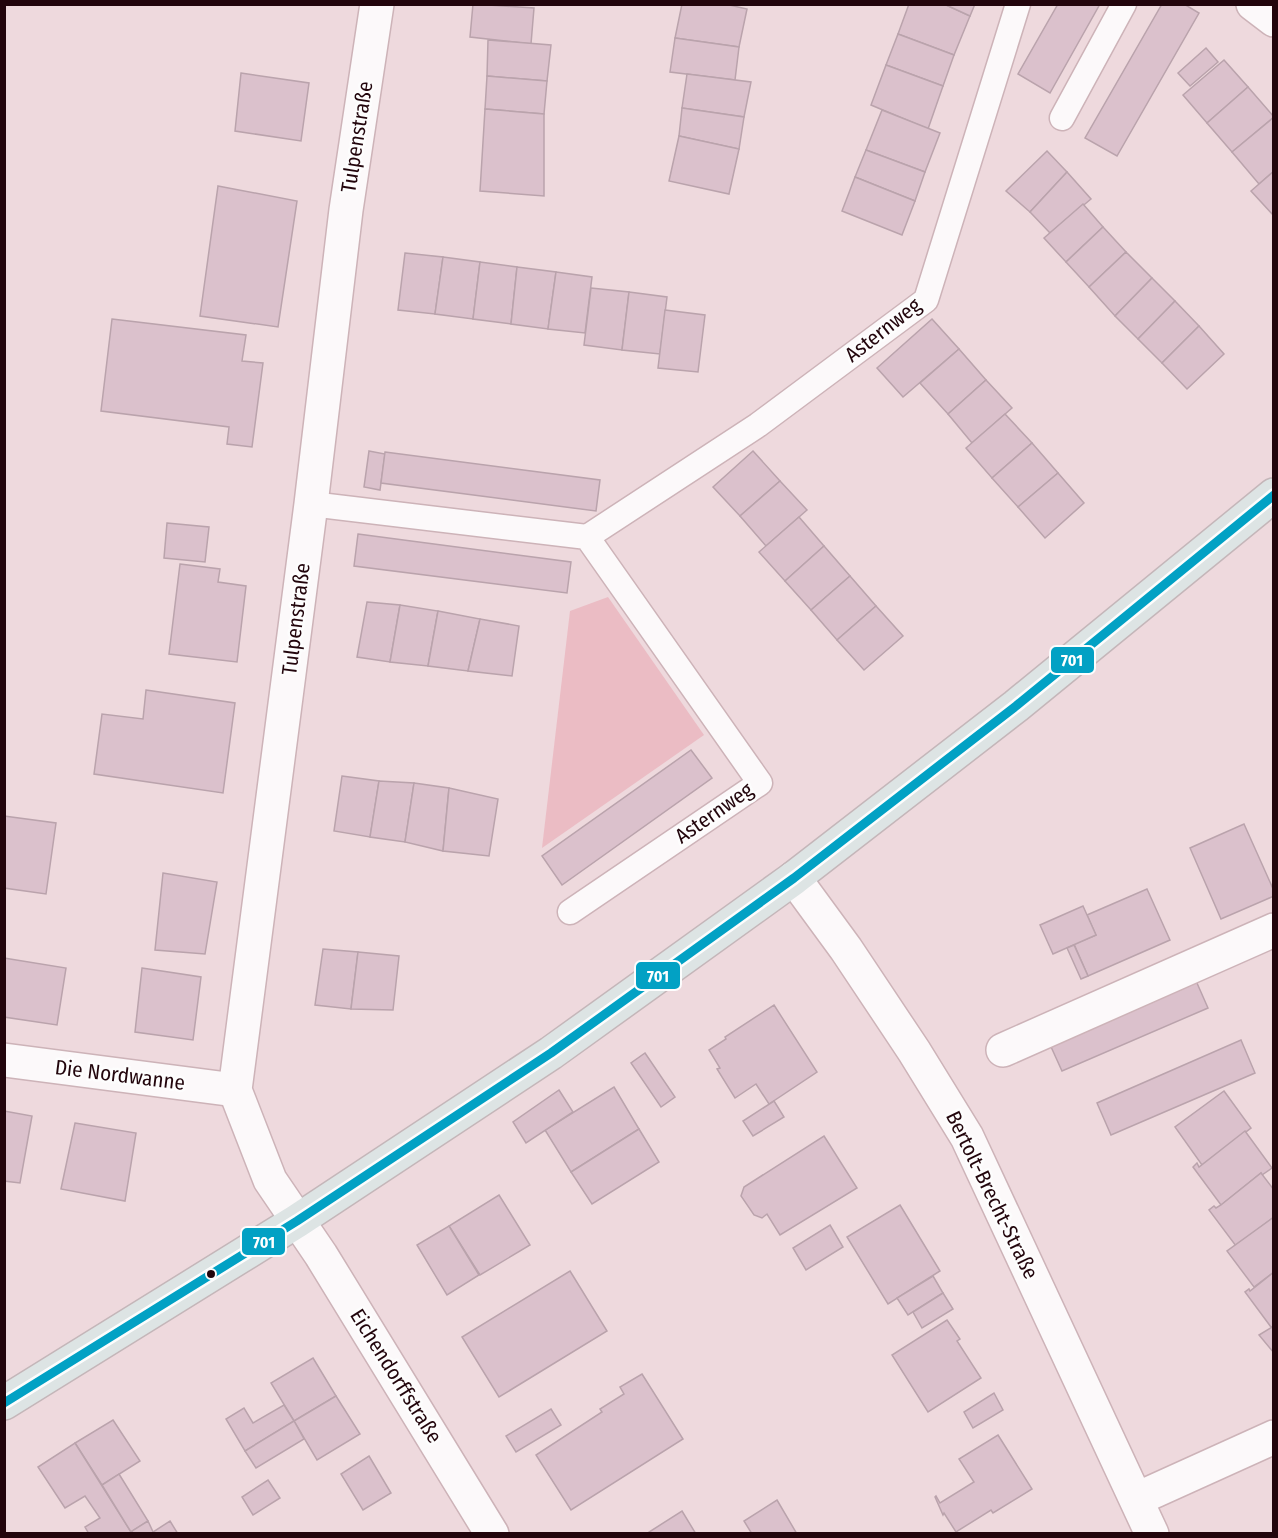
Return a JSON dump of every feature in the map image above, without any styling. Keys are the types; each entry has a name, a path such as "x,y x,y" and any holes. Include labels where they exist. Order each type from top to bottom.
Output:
{"main road":[{"path":"4,1403 297,1221 551,1053 794,878 1016,706 1274,495"}],"street":[{"name":"Tulpenstraße","path":"297,1221 270,1180 235,1090 311,504 346,210 377,4"},
{"path":"1253,4 1274,20"},
{"name":"Bertolt-Brecht-Straße","path":"794,878 846,949 908,1041 967,1137 1152,1533"},
{"path":"1003,1050 1274,930"},
{"name":"Die Nordwanne","path":"4,1060 235,1090"},
{"name":"Eichendorffstraße","path":"297,1221 321,1255 492,1533"},
{"path":"1137,1499 1274,1437"}],"lane":[{"name":"Asternweg","path":"570,912 760,783 587,537 758,424 926,300 1018,4"},
{"path":"1062,118 1124,4"},
{"path":"311,504 587,537"}],"shaded area":[{"path":"608,597 704,735 542,848 570,611"}],"building":[{"path":"473,4 534,8 531,44 470,37"},
{"path":"682,4 725,4 747,9 739,47 675,38"},
{"path":"909,4 944,4 970,16 954,55 898,34"},
{"path":"944,4 975,4 970,16"},
{"path":"1058,4 1100,4 1050,93 1018,74"},
{"path":"1162,4 1184,4 1199,13 1117,156 1085,138"},
{"path":"898,34 954,55 943,86 886,65"},
{"path":"675,38 739,47 735,80 670,72"},
{"path":"488,40 551,45 547,81 487,76"},
{"path":"1206,48 1218,62 1190,86 1178,73"},
{"path":"1224,60 1248,87 1207,123 1183,95"},
{"path":"886,65 943,86 928,129 871,105"},
{"path":"241,73 309,83 301,141 235,131"},
{"path":"687,74 751,82 744,117 682,108"},
{"path":"487,76 547,81 544,114 485,109"},
{"path":"1248,87 1274,117 1232,152 1207,123"},
{"path":"682,108 744,117 739,149 679,136"},
{"path":"485,109 544,114 544,196 480,191"},
{"path":"882,110 940,133 925,172 866,150"},
{"path":"1274,117 1274,171 1259,184 1232,152"},
{"path":"679,136 739,149 729,194 669,181"},
{"path":"866,150 925,172 915,201 855,177"},
{"path":"1047,151 1067,172 1030,212 1006,191"},
{"path":"1274,171 1274,216 1251,191"},
{"path":"1067,172 1091,199 1050,233 1030,212"},
{"path":"855,177 915,201 902,235 842,211"},
{"path":"218,186 297,201 278,327 200,316"},
{"path":"1083,204 1103,227 1066,262 1044,238"},
{"path":"1103,227 1126,252 1089,287 1066,262"},
{"path":"1126,252 1152,278 1115,316 1089,287"},
{"path":"405,253 443,257 435,314 398,310"},
{"path":"443,257 480,262 473,319 435,314"},
{"path":"480,262 517,267 511,324 473,319"},
{"path":"517,267 556,272 548,329 511,324"},
{"path":"556,272 592,277 585,333 548,329"},
{"path":"1152,278 1175,301 1138,339 1115,316"},
{"path":"591,288 629,292 622,350 584,345"},
{"path":"629,292 667,297 660,354 622,350"},
{"path":"1175,301 1199,326 1162,363 1138,339"},
{"path":"665,310 705,315 698,372 658,368"},
{"path":"112,319 246,335 242,361 263,363 252,447 227,444 229,427 101,411"},
{"path":"932,319 959,349 903,397 877,368"},
{"path":"1199,326 1224,354 1187,389 1162,363"},
{"path":"959,349 986,380 948,414 920,383"},
{"path":"986,380 1012,408 972,443 948,414"},
{"path":"1005,414 1032,443 992,478 966,448"},
{"path":"1032,443 1058,473 1018,507 992,478"},
{"path":"369,451 385,454 380,490 364,487"},
{"path":"753,451 780,481 740,516 713,487"},
{"path":"385,452 600,480 596,511 381,483"},
{"path":"1058,473 1084,503 1045,538 1018,507"},
{"path":"780,481 807,510 766,546 740,516"},
{"path":"799,517 824,546 785,581 759,552"},
{"path":"167,523 209,527 205,562 164,558"},
{"path":"358,534 571,562 567,593 354,566"},
{"path":"824,546 850,576 811,610 785,581"},
{"path":"180,564 220,569 218,582 246,586 237,662 169,654"},
{"path":"850,576 876,606 837,640 811,610"},
{"path":"367,602 400,605 390,662 357,657"},
{"path":"400,605 438,611 428,666 390,662"},
{"path":"876,606 903,636 864,670 837,640"},
{"path":"438,611 480,619 468,671 428,666"},
{"path":"480,619 519,626 512,676 468,671"},
{"path":"146,690 235,703 223,793 94,774 102,714 143,719"},
{"path":"691,750 712,778 562,885 542,856"},
{"path":"342,776 379,781 370,837 334,831"},
{"path":"379,781 414,783 405,842 370,837"},
{"path":"414,783 449,788 443,851 405,842"},
{"path":"449,788 498,799 489,856 443,851"},
{"path":"4,816 56,823 46,894 4,888"},
{"path":"1244,824 1274,891 1274,896 1221,919 1190,848"},
{"path":"163,873 217,882 205,954 155,950"},
{"path":"1147,889 1170,940 1088,976 1074,944 1096,935 1087,915"},
{"path":"1083,906 1096,935 1053,954 1040,925"},
{"path":"1074,945 1088,976 1081,979 1067,948"},
{"path":"323,949 358,952 351,1009 315,1005"},
{"path":"358,952 399,956 393,1010 351,1009"},
{"path":"4,958 66,968 57,1025 4,1017"},
{"path":"142,968 201,977 193,1040 135,1032"},
{"path":"1193,974 1208,1008 1062,1071 1047,1038"},
{"path":"774,1005 817,1072 769,1104 756,1084 735,1098 717,1069 720,1068 709,1050"},
{"path":"1241,1040 1255,1073 1111,1135 1097,1103"},
{"path":"645,1053 675,1097 661,1107 631,1063"},
{"path":"614,1087 639,1129 571,1172 545,1130"},
{"path":"559,1090 573,1112 526,1143 513,1122"},
{"path":"1224,1091 1251,1128 1202,1165 1175,1127"},
{"path":"774,1101 784,1117 753,1136 743,1121"},
{"path":"4,1111 32,1116 20,1183 4,1181"},
{"path":"75,1123 136,1133 125,1201 61,1189"},
{"path":"639,1129 659,1162 592,1204 571,1172"},
{"path":"1245,1131 1272,1168 1262,1175 1261,1173 1221,1205 1193,1167 1197,1163 1199,1167"},
{"path":"824,1136 857,1188 780,1235 767,1214 762,1218 754,1215 741,1196 744,1187"},
{"path":"1261,1173 1274,1190 1274,1217 1236,1246 1209,1210 1221,1205"},
{"path":"499,1195 530,1245 480,1275 449,1226"},
{"path":"900,1205 940,1271 888,1304 847,1237"},
{"path":"1274,1217 1274,1272 1254,1287 1227,1251"},
{"path":"830,1225 843,1247 806,1270 793,1248"},
{"path":"449,1226 479,1275 447,1295 417,1245"},
{"path":"570,1271 607,1331 499,1397 462,1337"},
{"path":"1274,1272 1274,1326 1271,1327 1245,1292 1249,1289 1250,1291"},
{"path":"933,1276 943,1293 908,1315 897,1298"},
{"path":"943,1293 953,1309 922,1328 913,1312"},
{"path":"947,1320 960,1339 957,1341 981,1378 928,1412 892,1355"},
{"path":"1274,1326 1274,1353 1259,1335"},
{"path":"313,1358 336,1396 294,1421 271,1383"},
{"path":"642,1374 683,1439 571,1510 536,1455 602,1412 600,1409 624,1394 620,1387"},
{"path":"994,1393 1003,1410 973,1428 964,1412"},
{"path":"336,1396 360,1434 317,1460 294,1421"},
{"path":"284,1405 294,1421 245,1451 226,1419 244,1408 253,1423"},
{"path":"551,1409 561,1425 516,1452 506,1436"},
{"path":"113,1420 140,1461 102,1485 75,1443"},
{"path":"294,1421 304,1439 256,1468 245,1451"},
{"path":"998,1435 1032,1489 993,1513 991,1510 956,1532 944,1513 943,1515 935,1497 940,1503 974,1482 959,1459"},
{"path":"75,1443 131,1532 128,1534 89,1534 85,1527 100,1518 85,1496 65,1508 38,1467"},
{"path":"369,1456 391,1493 363,1510 341,1474"},
{"path":"119,1474 148,1521 131,1532 102,1485"},
{"path":"268,1480 280,1498 253,1515 242,1497"},
{"path":"777,1500 797,1534 752,1534 744,1521"},
{"path":"682,1511 696,1534 646,1534"},
{"path":"148,1521 154,1534 133,1534 132,1531"},
{"path":"170,1521 178,1534 154,1534 153,1532"}],"transit line":[{"name":"701","path":"4,1403 297,1221 551,1053 794,878 1016,706 1274,495"}]}
